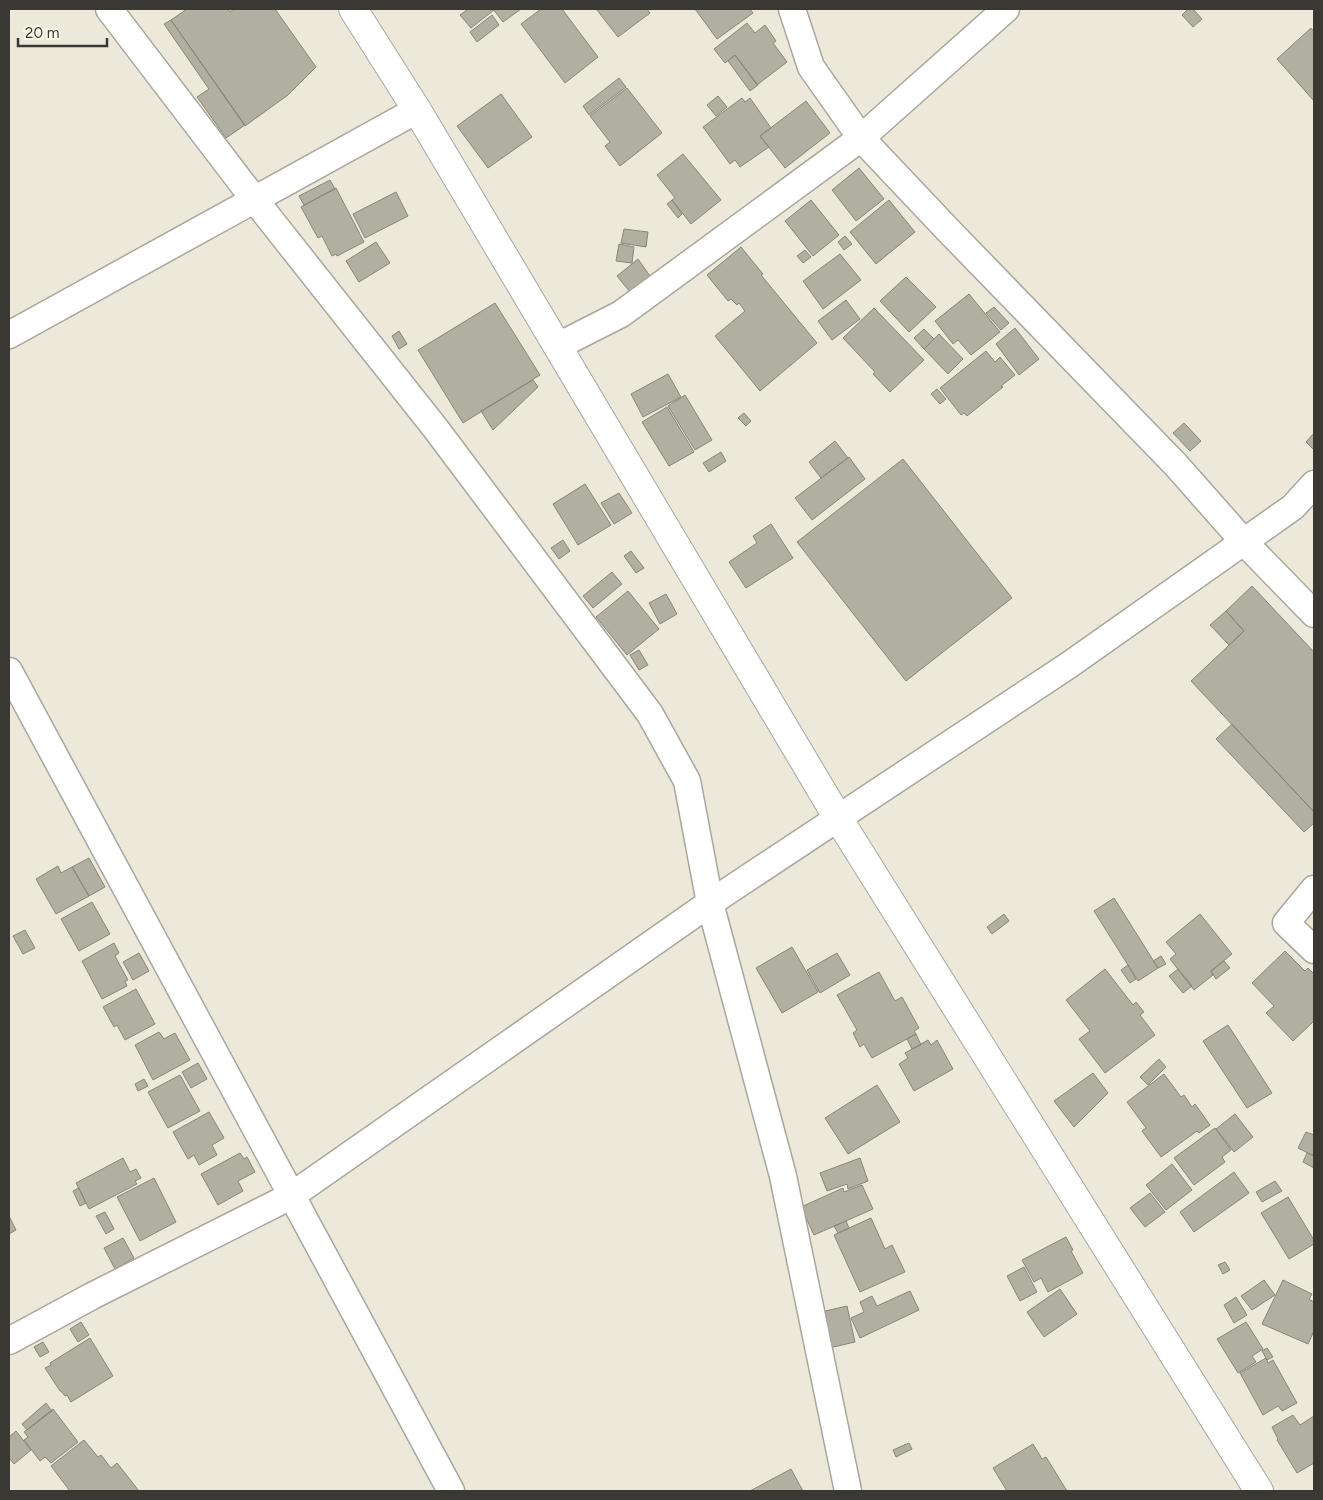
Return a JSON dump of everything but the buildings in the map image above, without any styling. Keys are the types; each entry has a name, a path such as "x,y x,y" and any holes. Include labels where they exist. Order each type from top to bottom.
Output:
{"street":[{"path":"109,9 254,199 436,429 650,714 687,781 710,903 783,1176 848,1491"},
{"path":"354,9 417,110 838,818 1259,1491"},
{"path":"792,9 811,67 861,138 1176,465 1244,542 1314,614"},
{"path":"558,346 621,314 861,138 1006,9"},
{"path":"9,335 417,110"},
{"path":"9,1341 92,1296 292,1196 710,903 1069,665 1293,507 1314,484"},
{"path":"9,671 451,1491"},
{"path":"1314,889 1286,923 1314,950"}]}
